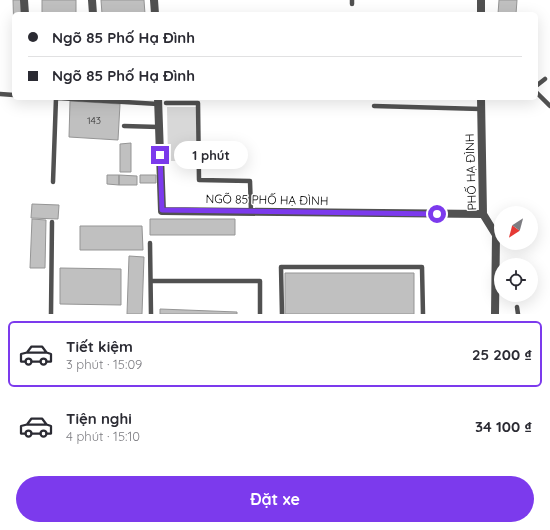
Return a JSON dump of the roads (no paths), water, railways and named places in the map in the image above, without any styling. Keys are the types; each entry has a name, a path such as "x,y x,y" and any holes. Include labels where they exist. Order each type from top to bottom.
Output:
{"street":[{"path":"24,0 25,12"},
{"path":"92,0 93,12"},
{"path":"154,0 155,12"},
{"path":"481,0 481,12"},
{"name":"PHỐ HẠ ĐÌNH","path":"481,100 483,214 496,235 495,314"},
{"name":"NGÕ 85 PHỐ HẠ ĐÌNH","path":"161,102 159,127 162,210 483,214"}],"lane":[{"path":"538,84 545,79"},
{"path":"0,94 12,95"},
{"path":"538,94 550,106"},
{"path":"53,182 56,100"},
{"path":"108,100 198,103 199,180 250,181 251,212"},
{"path":"374,106 481,110"},
{"path":"124,126 159,127"},
{"path":"51,314 52,222"},
{"path":"150,243 151,314"},
{"path":"282,314 281,267 422,267 422,314"},
{"path":"151,281 260,281 260,314"},
{"path":"518,307 518,314"}]}
